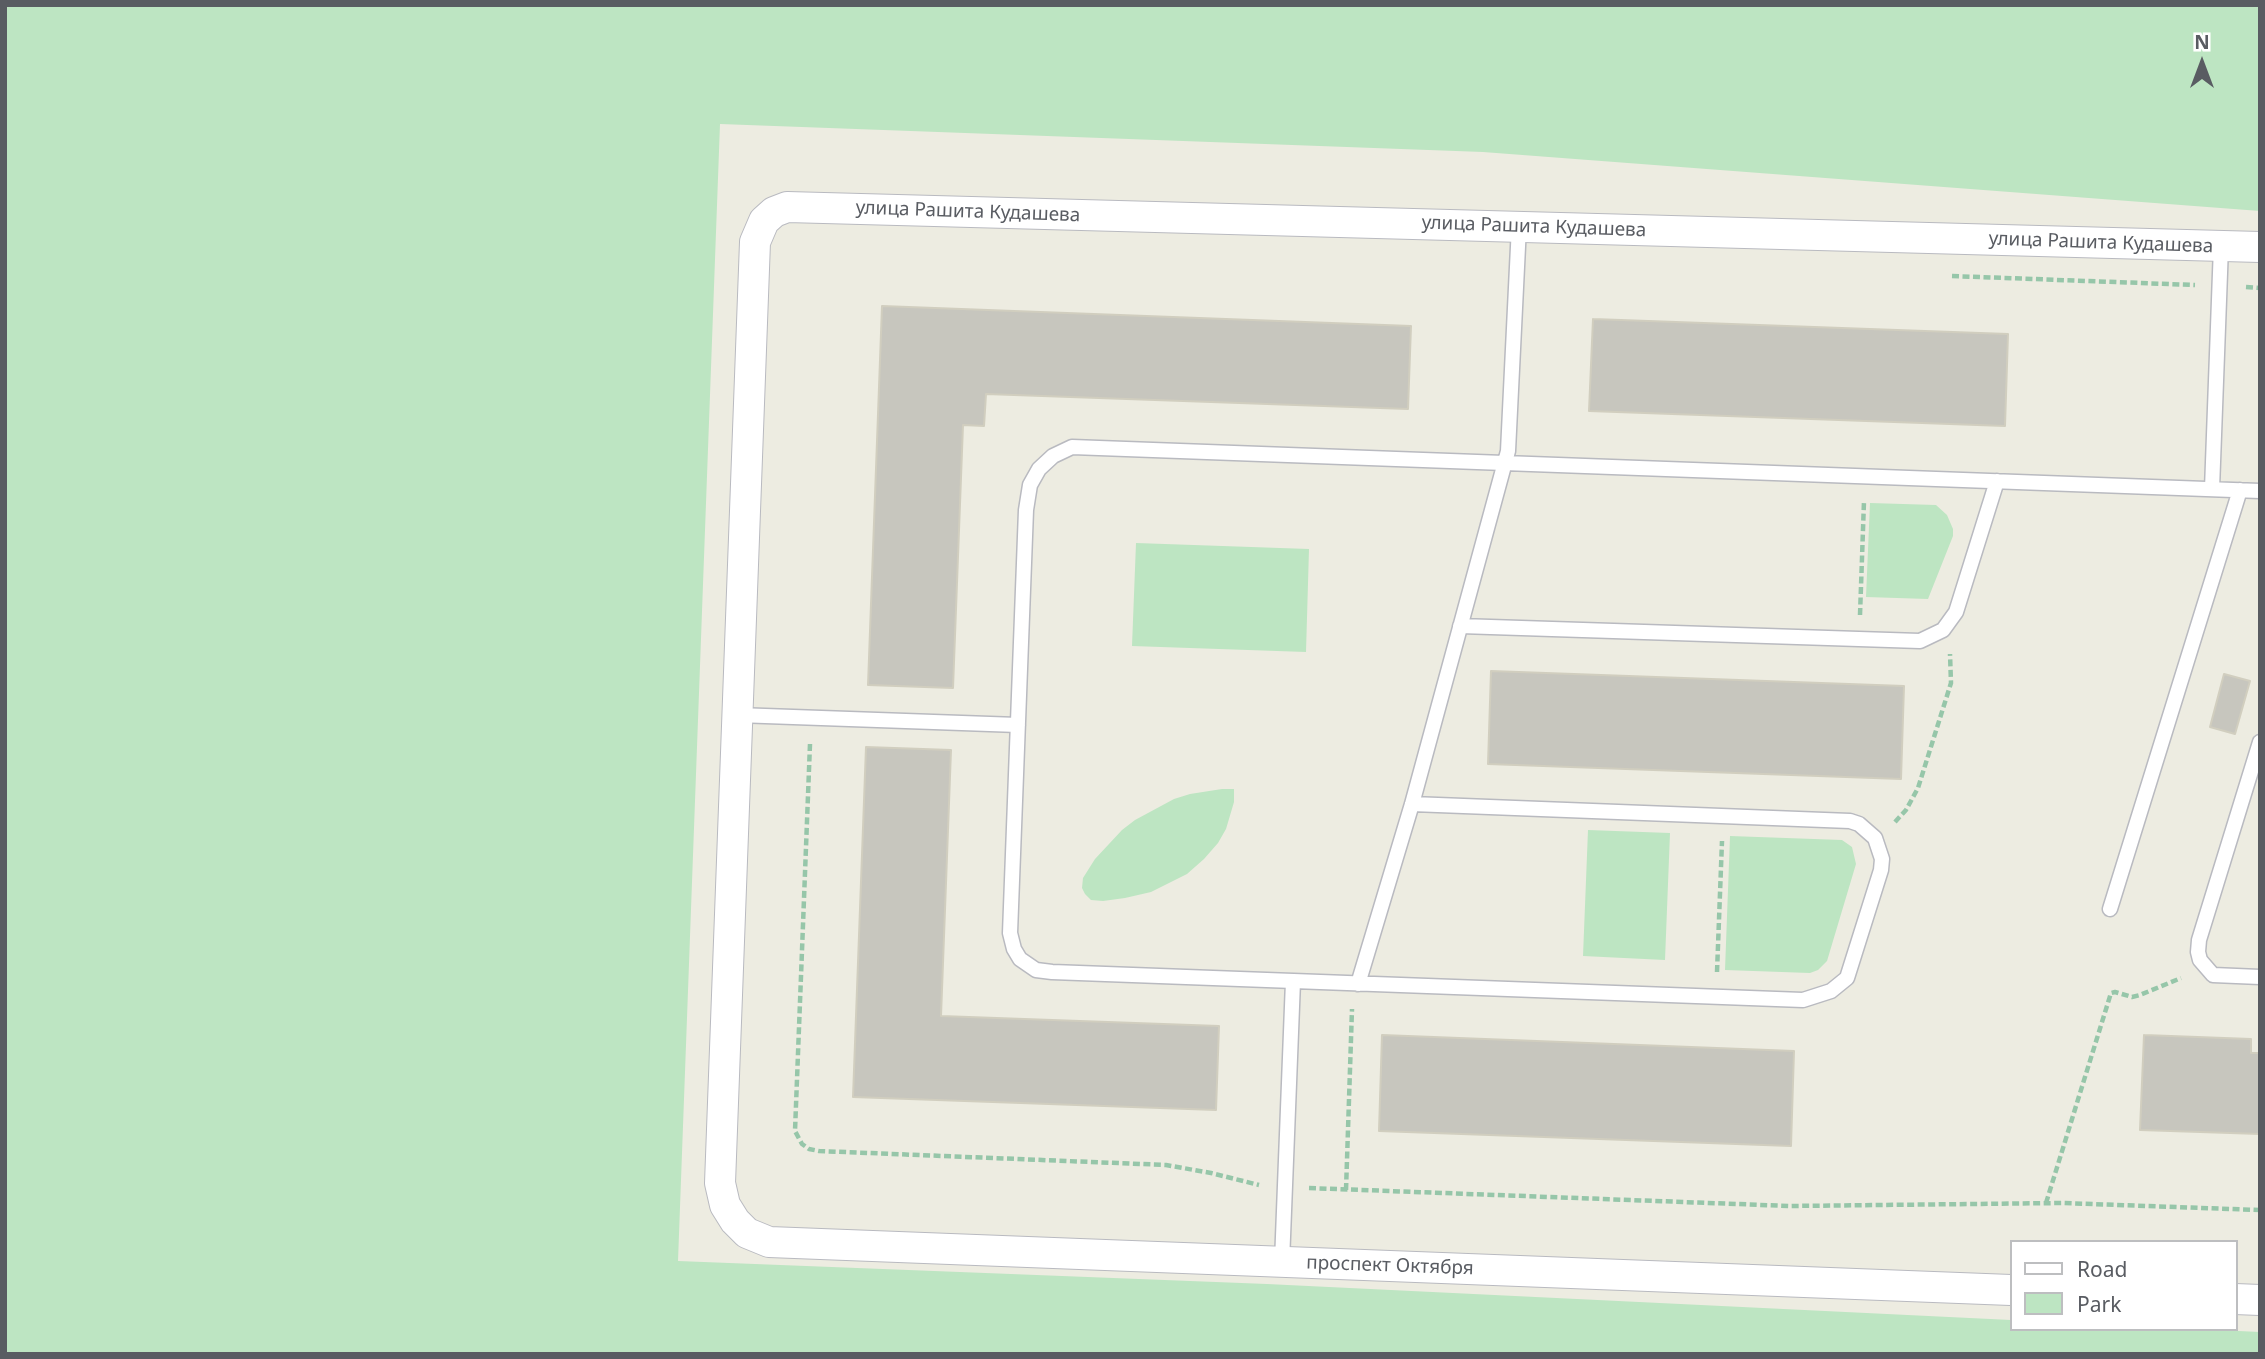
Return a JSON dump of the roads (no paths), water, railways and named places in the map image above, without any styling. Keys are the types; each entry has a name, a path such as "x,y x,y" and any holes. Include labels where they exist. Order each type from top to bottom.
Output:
{"street":[{"name":"улица Рашита Кудашева","path":"769,1242 747,1233 735,1221 725,1205 720,1184 755,242 758,231 774,212 787,207 809,207 2260,247"},
{"name":"проспект Октября","path":"769,1242 2010,1290"},
{"path":"2237,1299 2260,1300"}],"lane":[{"path":"1355,984 1412,804 1506,463 1511,429 1519,226"},
{"path":"2212,489 2221,246"},
{"path":"1412,804 1850,821 1875,838 1880,847 1881,870 1847,978 1831,991 1803,1000 1036,970 1020,959 1010,933 1026,510 1030,485 1039,470 1053,456 1072,447 2260,491"},
{"path":"1460,626 1920,641 1943,630 1956,612 1997,481"},
{"path":"2110,909 2240,490"},
{"path":"737,715 1018,725"},
{"path":"2260,742 2199,940 2198,952 2205,968 2213,975 2260,977"},
{"path":"1282,1262 1293,981"}]}
